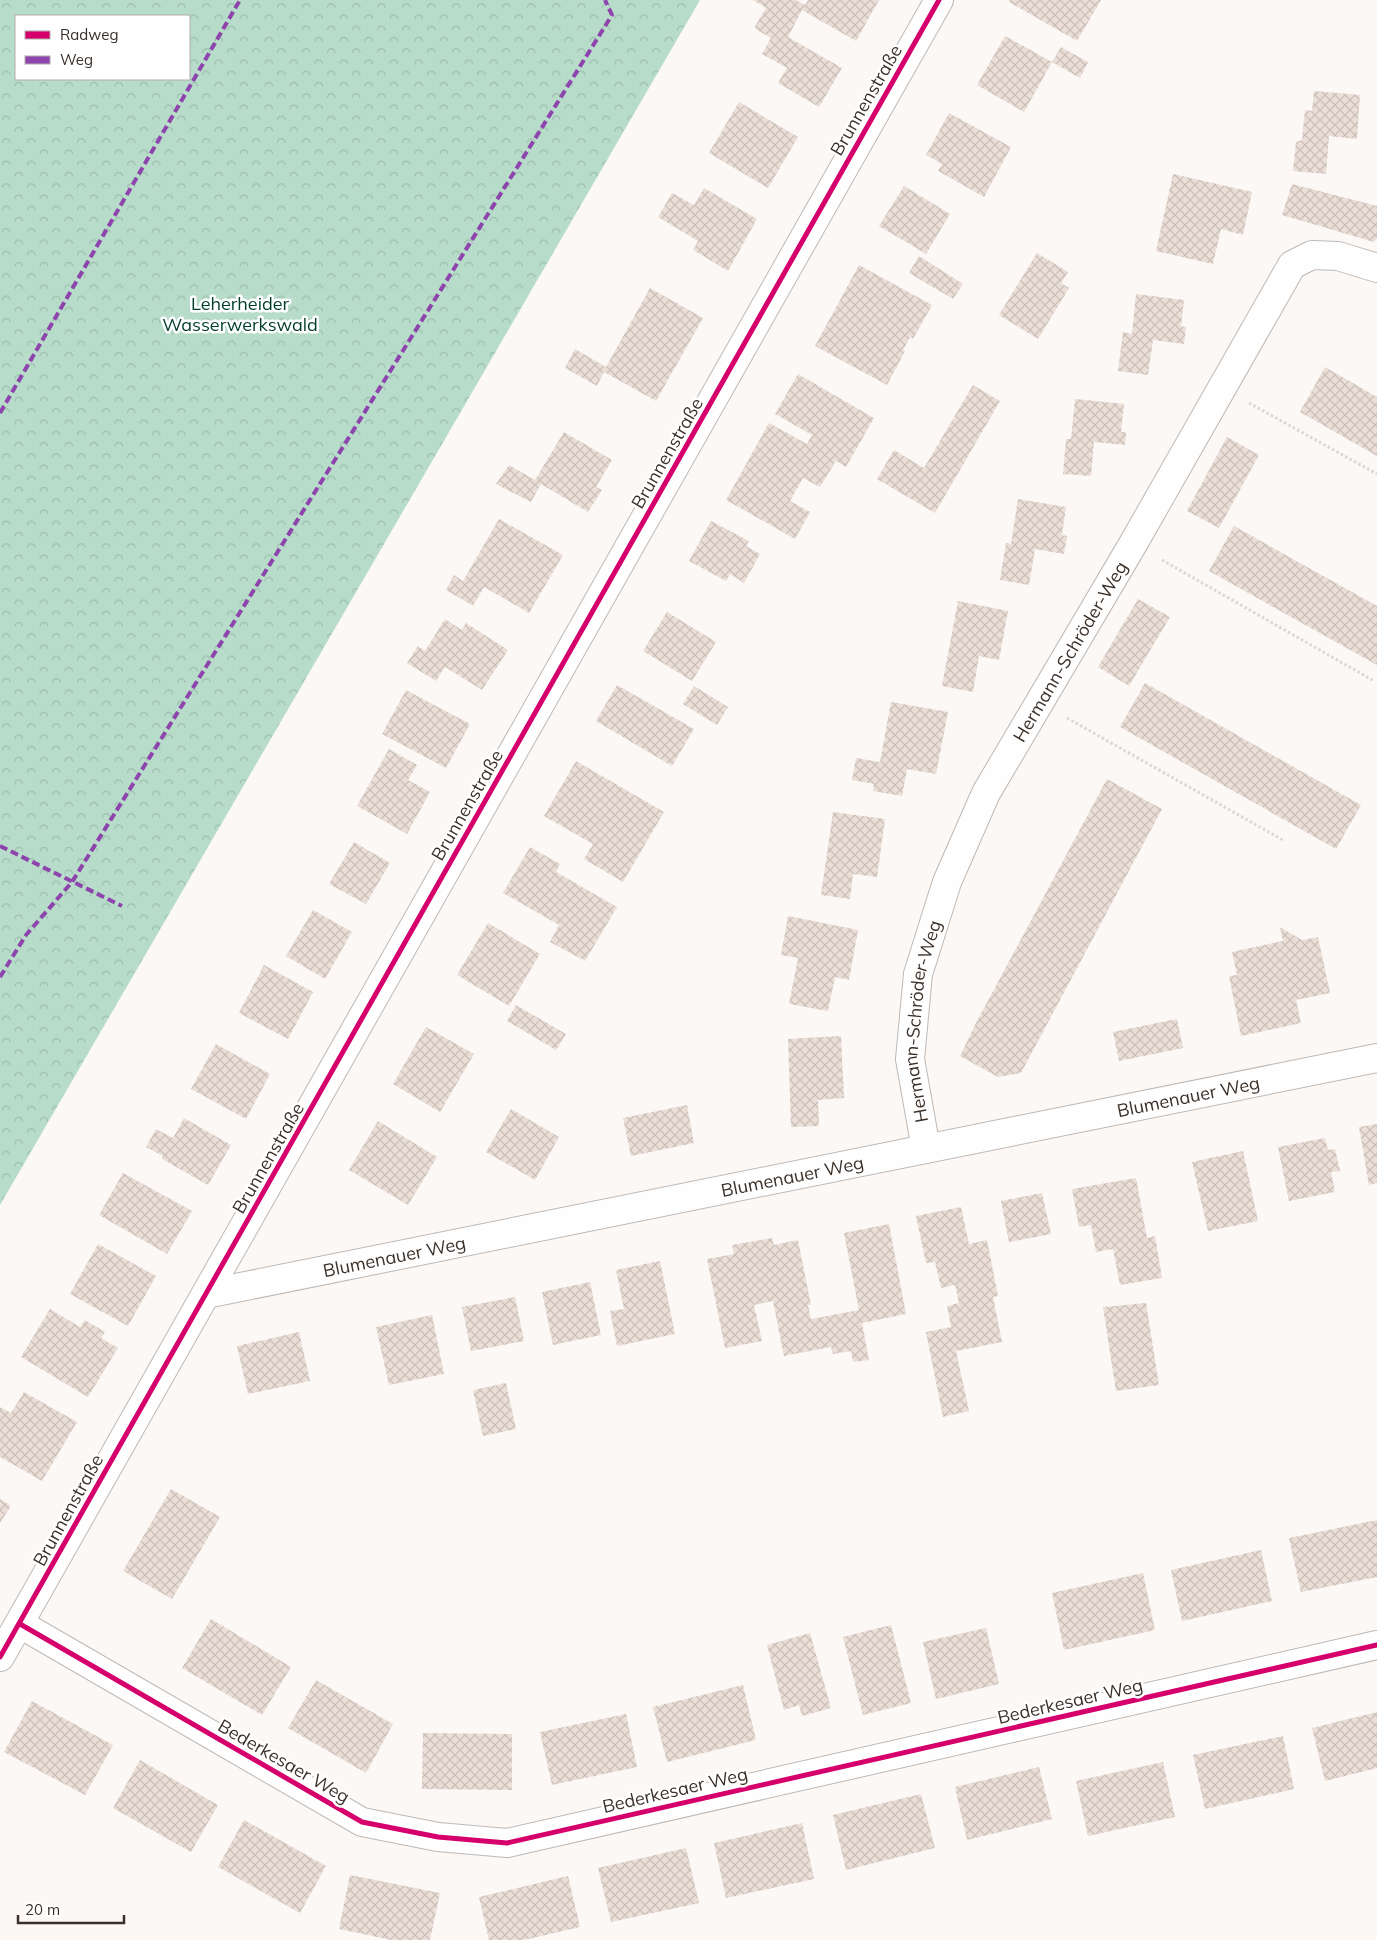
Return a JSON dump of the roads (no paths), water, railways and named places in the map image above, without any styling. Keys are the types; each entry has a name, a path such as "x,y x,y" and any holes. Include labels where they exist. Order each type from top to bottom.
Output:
{"street":[{"name":"Brunnenstraße","path":"0,1657 939,0"},
{"name":"Hermann-Schröder-Weg","path":"926,1149 910,1059 918,974 947,882 986,793 1133,544 1292,265 1312,255 1338,256 1377,268"},
{"name":"Blumenauer Weg","path":"206,1294 1377,1058"},
{"name":"Bederkesaer Weg","path":"20,1624 362,1822 438,1837 507,1843 1377,1645"}],"park label":[{"name":"Leherheider Wasserwerkswald","path":"240,313"}]}
